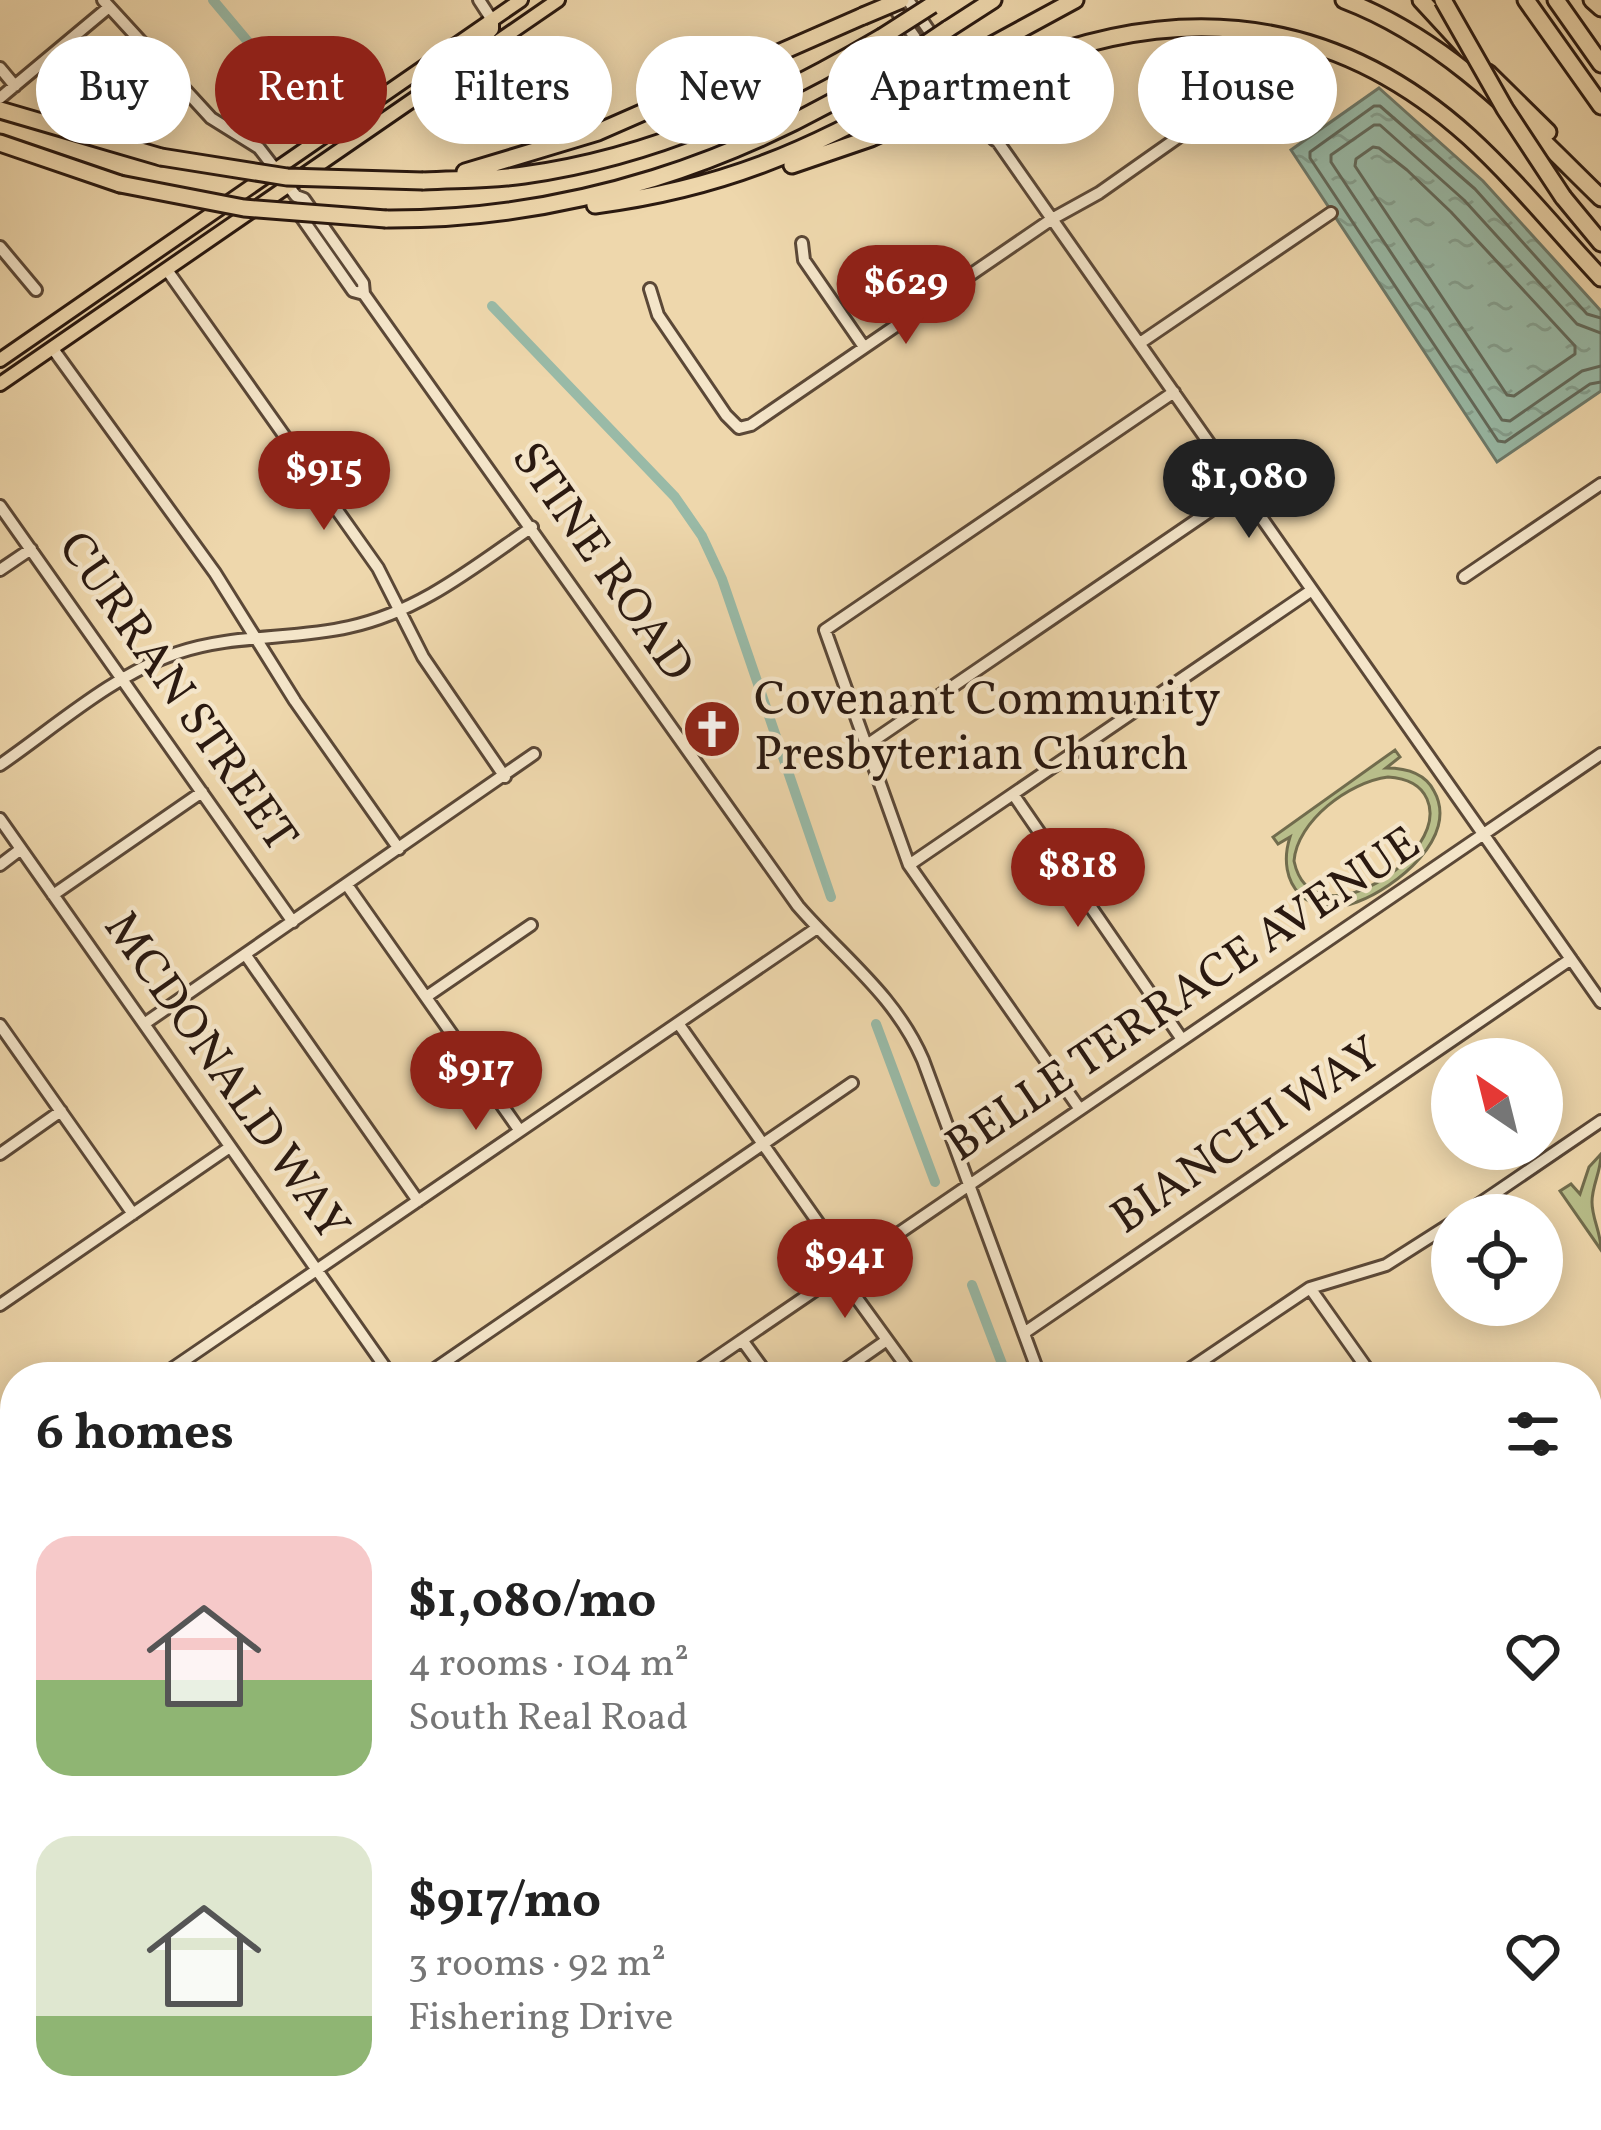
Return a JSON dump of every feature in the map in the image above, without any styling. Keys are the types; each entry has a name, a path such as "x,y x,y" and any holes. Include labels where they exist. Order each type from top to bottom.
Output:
{"highway":[{"path":"428,180 598,132 904,0"},
{"path":"494,214 618,190 716,158 803,118 993,0"},
{"path":"713,182 810,148 1075,0"},
{"path":"1344,0 1400,24 1450,56 1601,198"},
{"path":"1421,0 1601,187"},
{"path":"1443,0 1505,109 1563,197 1601,243"},
{"path":"1526,0 1601,106"},
{"path":"1556,0 1601,64"},
{"path":"1592,0 1601,8"},
{"path":"5,112 160,157 302,178 521,176 653,146 776,98 935,2"},
{"path":"0,143 120,184 244,208 386,219 605,204 821,156 1078,42 1152,27 1241,26 1318,43 1391,77 1486,153 1601,278"}],"main road":[{"path":"0,360 521,0"},
{"path":"506,36 558,0"},
{"path":"486,36 492,20"},
{"path":"0,384 292,191 411,102"}],"street":[{"path":"478,0 492,20"},
{"path":"889,0 914,36"},
{"path":"904,0 931,36"},
{"path":"0,98 106,4"},
{"name":"STINE ROAD","path":"106,4 211,118 259,148 277,169 292,191 295,207 353,291 364,294 817,928 875,982 904,1021 923,1060 1035,1362"},
{"path":"0,68 15,86"},
{"path":"999,144 1601,1002"},
{"path":"650,289 658,315 726,415 739,428 752,425 1169,144"},
{"path":"1140,343 1330,213"},
{"path":"802,243 804,260 864,347"},
{"path":"0,247 36,290"},
{"path":"167,270 378,568 436,678 505,777"},
{"path":"53,349 215,573 399,849"},
{"path":"1079,1108 909,865 825,630 1174,392"},
{"path":"1464,577 1601,484"},
{"path":"867,745 1241,489"},
{"name":"CURRAN STREET","path":"0,506 293,922"},
{"path":"0,765 150,664 195,647 351,627 400,611 446,586 532,527"},
{"path":"0,570 31,549"},
{"path":"909,865 1312,590"},
{"path":"144,1024 534,754"},
{"name":"BELLE TERRACE AVENUE","path":"710,1362 1601,754"},
{"path":"53,895 202,792"},
{"path":"1012,794 1181,1039"},
{"name":"MCDONALD WAY","path":"0,819 381,1362"},
{"path":"0,865 22,850"},
{"path":"347,885 520,1131"},
{"path":"426,997 531,925"},
{"path":"182,1362 817,928"},
{"path":"245,954 418,1201"},
{"name":"BIANCHI WAY","path":"1024,1333 1571,959"},
{"path":"678,1023 763,1144 903,1362"},
{"path":"0,1025 133,1214"},
{"path":"445,1362 852,1084"},
{"path":"0,1154 61,1111"},
{"path":"1494,1194 1601,1121"},
{"path":"0,1304 230,1147"},
{"path":"1200,1362 1310,1288 1386,1265 1431,1236"},
{"path":"1310,1288 1362,1362"},
{"path":"742,1340 758,1362"},
{"path":"855,1362 887,1340"}],"green space":[{"path":"1395,750 1400,757 1386,768 1420,776 1434,791 1440,808 1431,843 1405,873 1372,895 1339,906 1310,902 1300,894 1287,870 1290,837 1278,844 1273,837","holes":["1388,777 1416,785 1427,799 1429,821 1419,844 1401,866 1351,894 1326,895 1306,885 1294,861 1304,832 1342,795"]},
{"path":"1601,1154 1592,1202 1601,1250 1560,1191 1571,1184 1580,1194 1589,1167"}],"water":[{"path":"1379,88 1483,181 1601,311 1601,391 1497,462 1291,150 1300,144 1337,144 1337,118"}],"waterway":[{"path":"213,0 243,36"},
{"path":"492,306 675,497 702,536 722,579 831,897"},
{"path":"876,1024 935,1182"},
{"path":"972,1285 1001,1362"}],"place":[{"name":"Covenant Community Presbyterian Church","path":"712,729"}]}
